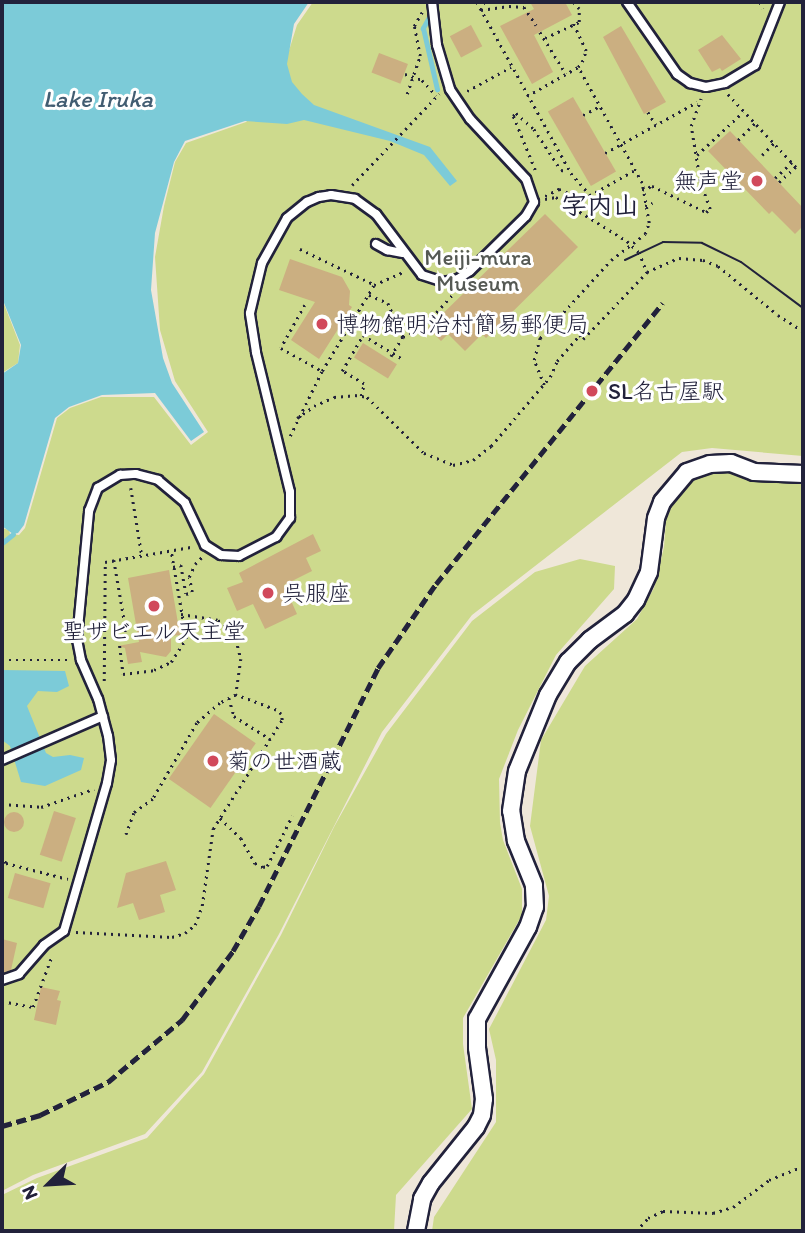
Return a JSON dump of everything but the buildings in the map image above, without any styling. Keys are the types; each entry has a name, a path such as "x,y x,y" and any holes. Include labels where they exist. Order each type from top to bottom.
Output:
{"street":[{"path":"416,1231 417,1214 426,1191 481,1115 484,1099 477,1048 477,1019 532,917 534,885 512,828 512,798 517,771 548,695 568,662 590,640 625,614 636,600 649,572 656,518 662,502 687,472 710,464 731,463 754,472 803,474"}],"lane":[{"path":"627,2 677,74 690,83 706,87 720,85 755,65 780,2"},
{"path":"2,980 19,974 44,945 64,931 107,783 111,751 103,716 80,660 77,632 93,495 104,482 120,475 136,474 165,484 185,503 205,545 227,557 239,556 276,537 289,522 291,513 287,470 256,352 250,313 262,263 287,218 307,202 319,197 331,195 355,199 376,214 422,275 432,280 451,281 470,271 531,209 534,202 530,184 470,119 455,98 442,68 432,5"},
{"path":"376,244 387,250 403,253"},
{"path":"2,761 103,716"}],"path":[{"path":"477,2 570,172 590,195"},
{"path":"485,2 488,8"},
{"path":"545,38 579,22 581,16 573,2"},
{"path":"407,94 420,56 415,21 432,5"},
{"path":"481,10 524,7 536,25"},
{"path":"527,96 578,67 586,51 573,23"},
{"path":"540,32 566,75"},
{"path":"462,94 511,67"},
{"path":"544,385 534,360 540,338 611,260 633,246 648,229 649,217 635,170 578,67"},
{"path":"351,186 438,94 429,85 405,74"},
{"path":"720,85 796,167 779,183"},
{"path":"642,190 653,186 708,211 710,205 700,181 691,126 706,87"},
{"path":"605,153 700,100"},
{"path":"583,115 600,106"},
{"path":"648,111 656,125"},
{"path":"697,155 744,111"},
{"path":"530,184 537,173 513,116 516,113 534,129 561,170 576,170"},
{"path":"738,140 755,123"},
{"path":"549,134 554,131"},
{"path":"762,155 774,143"},
{"path":"775,178 792,162"},
{"path":"550,193 559,189 583,199 635,170"},
{"path":"556,197 633,246 647,272"},
{"path":"645,206 652,203"},
{"path":"300,249 374,285"},
{"path":"297,418 334,397 361,396 377,404 414,446 437,461 453,465 473,460 491,446 544,385 557,361 580,335 583,339 647,272 679,258 711,263 725,271 785,321 803,331"},
{"path":"392,355 403,337 422,328 445,306 470,271"},
{"path":"288,443 297,418 322,371 374,285 396,275"},
{"path":"368,295 388,303 403,337"},
{"path":"305,305 281,348 322,371"},
{"path":"361,396 364,384 342,371 363,335 392,355 403,359"},
{"path":"131,486 142,556"},
{"path":"104,684 105,562 192,547"},
{"path":"114,561 126,630 119,639 123,674 160,668 172,662 186,639 171,551"},
{"path":"173,567 181,565 186,594 192,592 189,577 195,564"},
{"path":"181,614 209,616 232,633 241,659 236,695"},
{"path":"2,660 80,660"},
{"path":"2,1001 33,1007 41,977 64,931 172,937 191,929 202,906 214,829 282,720 281,714 236,695 229,698 197,723 153,799 134,813 126,835"},
{"path":"229,698 234,716 270,739"},
{"path":"2,804 41,807 107,783"},
{"path":"219,818 238,835 255,863 263,867 267,866 292,816"},
{"path":"2,855 6,863 69,879"},
{"path":"636,1231 648,1218 663,1211 713,1213 733,1207 769,1180 803,1166"}],"green space":[{"name":"Meiji-mura Museum","path":"313,2 803,2 803,456 712,448 682,452 472,615 382,732 279,934 202,1072 145,1134 33,1175 2,1191 2,528 9,530 10,534 19,535 25,528 57,418 70,408 101,397 154,397 191,445 208,432 175,381 160,330 155,257 164,206 175,162 186,143 246,122 275,95 297,25"},
{"path":"2,299 20,345 18,363 2,373"},
{"path":"716,470 730,470 753,479 803,482 803,1231 432,1231 434,1217 496,1122 496,1060 489,1029 546,920 549,896 530,826 541,740 585,666 637,619 654,588 664,547 666,520 673,503 692,477"},
{"path":"580,559 615,566 614,589 556,655 518,730 499,779 500,823 503,840 522,889 522,915 463,1018 463,1044 472,1109 396,1195 394,1231 2,1231 2,1195 37,1178 147,1138 204,1074 281,935 334,827 386,734 472,621 535,572"}],"water":[{"name":"Lake Iruka","path":"2,2 309,2 294,24 287,64 292,82 314,105 430,147 457,181 450,186 424,155 390,141 304,120 287,124 245,121 185,141 174,162 155,233 151,290 163,358 172,383 204,432 191,441 155,393 102,395 69,407 55,418 24,525 18,533 13,534 2,526 2,374 18,363 21,345 2,298"},
{"path":"2,670 65,671 69,686 57,692 38,691 27,706 46,753 53,757 70,755 84,758 81,770 45,786 21,782 10,746 2,740"}],"waterway":[{"path":"429,17 423,28 437,89"},
{"path":"2,543 13,534"}],"tram line":[{"path":"625,260 663,242 702,243 741,262 803,308"}],"railway":[{"path":"2,1126 40,1115 108,1082 182,1020 233,951 259,906 378,668 436,584 663,303"}],"place":[{"name":"無声堂","path":"757,181"},
{"name":"博物館明治村簡易郵便局","path":"322,324"},
{"name":"SL名古屋駅","path":"592,391"},
{"name":"呉服座","path":"268,593"},
{"name":"聖ザビエル天主堂","path":"154,606"},
{"name":"菊の世酒蔵","path":"213,761"}],"district":[{"name":"字内山","path":"600,206"}]}
